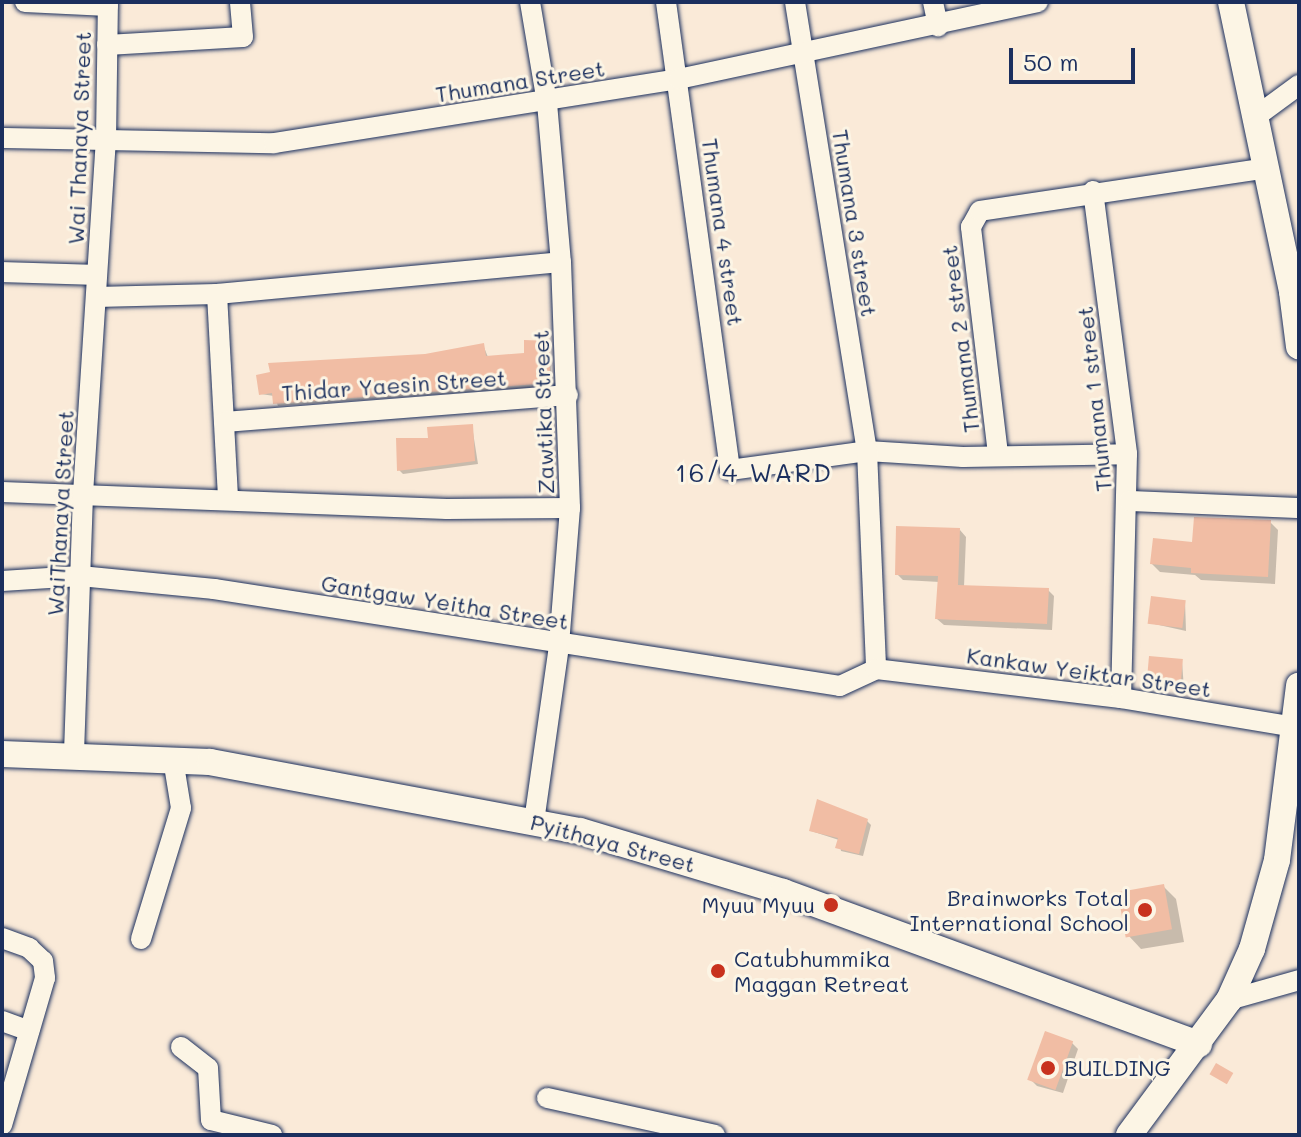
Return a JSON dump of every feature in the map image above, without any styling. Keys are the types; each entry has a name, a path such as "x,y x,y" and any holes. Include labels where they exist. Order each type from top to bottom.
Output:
{"street":[{"path":"25,2 108,4"},
{"path":"107,45 243,37 240,2"},
{"name":"Zawtika Street","path":"530,2 547,103 561,262 570,508 559,646 534,821"},
{"name":"Thumana 4 street","path":"666,2 679,79 730,470 867,451"},
{"name":"Thumana 3 street","path":"795,2 867,451 876,669"},
{"path":"933,2 938,26"},
{"name":"Thumana Street","path":"2,138 274,143 547,103 679,79 803,55 1038,2"},
{"path":"1231,2 1254,118 1268,168 1299,347"},
{"name":"Wai Thanaya Street","path":"97,275 106,141 108,4"},
{"path":"1254,118 1299,85"},
{"path":"1093,191 1268,168"},
{"name":"Thumana 2 street","path":"998,454 974,219 980,211 1093,191"},
{"name":"Thumana 1 street","path":"1093,191 1127,454 1129,501 1121,698"},
{"path":"96,297 217,294 561,262"},
{"path":"2,272 97,275"},
{"name":"WaiThanaya Street","path":"74,753 83,494 97,275"},
{"path":"217,294 228,497"},
{"name":"Thidar Yaesin Street","path":"225,422 568,395"},
{"path":"867,451 1127,454"},
{"path":"2,492 228,497 432,509 570,508"},
{"path":"1129,501 1299,508"},
{"name":"Gantgaw Yeitha Street","path":"2,581 80,576 214,589 559,646 840,686 876,669"},
{"name":"Kankaw Yeiktar Street","path":"876,669 1121,698 1295,727"},
{"path":"1129,1135 1229,1000 1252,949 1277,860 1299,685"},
{"name":"Pyithaya Street","path":"2,754 74,753 173,759 534,821 783,892 1199,1044"},
{"path":"141,939 181,808 173,759"},
{"path":"2,938 29,948 43,961 45,978 2,1125"},
{"path":"1229,1000 1299,980"},
{"path":"2,1021 29,1031"},
{"path":"181,1047 208,1068 211,1120 244,1134 272,1135"},
{"path":"547,1098 715,1135"}],"building":[{"path":"524,340 550,341 550,383 273,404 272,393 259,395 256,375 270,372 268,363 425,354 484,343 486,356 524,353"},
{"path":"473,424 475,461 397,471 396,438 428,438 427,427"},
{"path":"1194,517 1271,520 1268,577 1191,573 1191,568 1150,564 1153,538 1192,542"},
{"path":"896,526 960,528 958,585 1049,588 1047,624 935,619 938,576 895,575"},
{"path":"1151,596 1186,600 1182,628 1148,624"},
{"path":"1149,656 1183,659 1180,687 1147,684"},
{"path":"817,799 868,819 859,854 835,848 838,838 809,831"},
{"name":"Brainworks Total International School","path":"1164,884 1172,929 1126,937 1118,892"},
{"name":"BUILDING","path":"1045,1031 1073,1041 1055,1090 1027,1080"},
{"path":"1216,1063 1233,1073 1227,1084 1210,1074"}],"place":[{"name":"Myuu Myuu","path":"831,905"},
{"name":"Brainworks Total International School","path":"1145,910"},
{"name":"Catubhummika Maggan Retreat","path":"718,971"},
{"name":"BUILDING","path":"1048,1068"}],"district":[{"name":"16/4 WARD","path":"754,473"}]}
